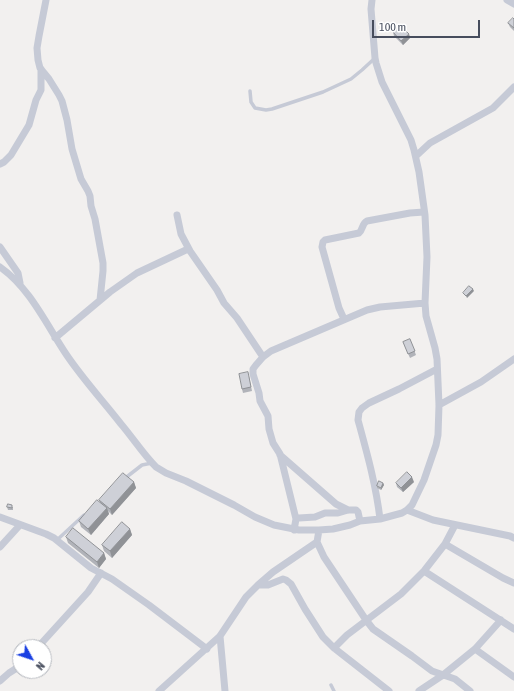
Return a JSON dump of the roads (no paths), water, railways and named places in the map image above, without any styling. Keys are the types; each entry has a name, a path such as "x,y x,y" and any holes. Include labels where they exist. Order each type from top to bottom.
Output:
{"street":[{"path":"0,164 11,155 29,125 36,100 41,90 37,48 46,0"},
{"path":"0,268 21,285 79,372 152,464 166,473 234,505 255,517 274,525 294,530 319,530 350,525 360,521 380,519 402,513 407,510 412,505 424,480 438,435 439,405 437,359 426,316 425,303 427,257 424,212 416,156 411,140 382,82 374,58 371,9 372,0"},
{"path":"507,0 514,4"},
{"path":"40,68 49,79 62,101 72,149 81,179 90,196 103,263 100,300"},
{"path":"416,156 430,143 493,108 514,87"},
{"path":"344,319 339,308 328,271 322,242 359,233 367,221 424,212"},
{"path":"177,215 181,234 188,249 217,290 224,303 237,318 263,357"},
{"path":"0,247 18,273 21,285"},
{"path":"55,338 100,300 137,273 188,249"},
{"path":"348,510 336,504 280,454 273,443 269,429 268,416 260,401 253,369 263,357 272,351 367,310 396,305 425,303"},
{"path":"439,405 481,382 514,359"},
{"path":"380,519 378,500 371,468 358,420 359,412 369,403 437,369"},
{"path":"280,454 296,519 294,530"},
{"path":"296,519 356,510 360,521"},
{"path":"407,510 433,520 514,538"},
{"path":"0,517 57,540 91,568 112,579 150,605 207,649"},
{"path":"0,547 20,525"},
{"path":"334,648 347,635 401,594 424,571 445,544 455,525"},
{"path":"319,530 317,542 327,562 373,629 432,671 455,679 470,691"},
{"path":"159,691 220,636 246,597 258,585 273,572 317,542"},
{"path":"445,544 514,583"},
{"path":"424,571 514,629"},
{"path":"45,639 88,592 101,573"},
{"path":"258,585 268,585 283,579 291,584 305,610 324,637 334,648 388,691"},
{"path":"419,691 443,675 475,649 501,620"},
{"path":"220,636 225,691"},
{"path":"475,649 514,677"},
{"path":"0,681 12,671"}],"lane":[{"path":"250,91 251,102 255,108 272,110 323,92 351,79 374,58"},
{"path":"123,480 142,465 152,464"},
{"path":"57,540 89,510"},
{"path":"331,685 334,691"}]}
